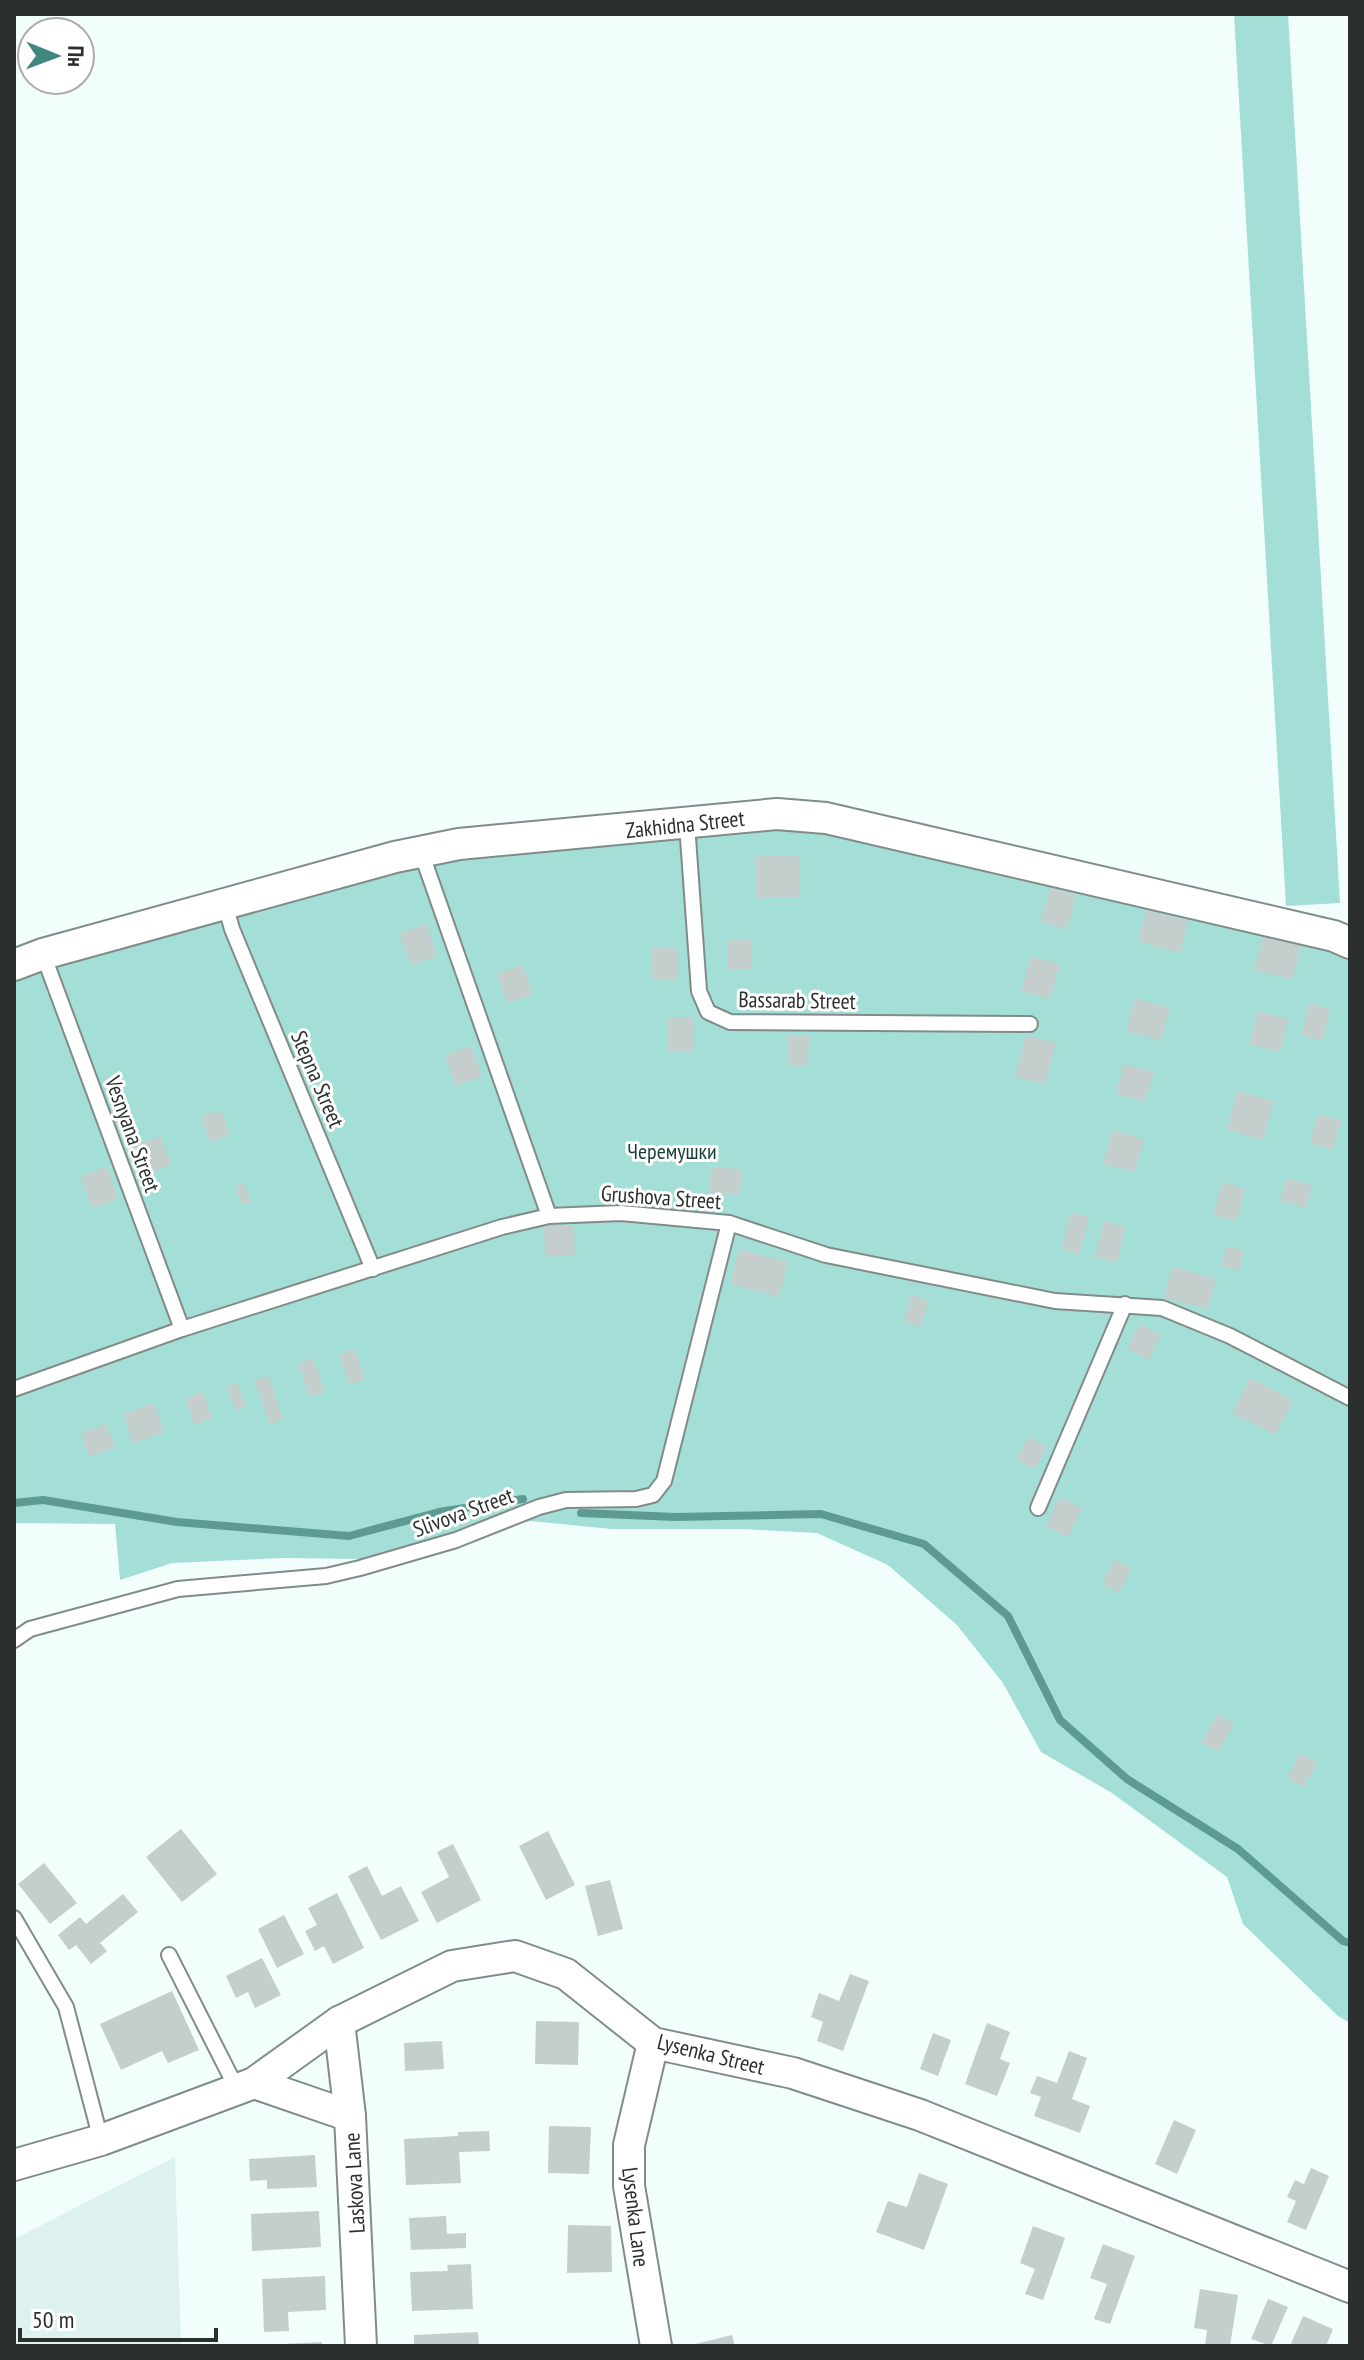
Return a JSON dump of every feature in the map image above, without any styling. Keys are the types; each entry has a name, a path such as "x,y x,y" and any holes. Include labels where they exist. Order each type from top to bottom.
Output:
{"street":[{"name":"Zakhidna Street","path":"26,960 225,904 459,844 777,814 826,818 1334,936 1350,943"},
{"name":"Lysenka Street","path":"14,2165 101,2140 245,2086 339,2022 452,1966 515,1956 566,1974 653,2043 793,2073 920,2115 1350,2287"},
{"name":"Laskova Lane","path":"339,2022 350,2116 361,2346"},
{"name":"Lysenka Lane","path":"653,2043 629,2145 629,2186 656,2346"},
{"path":"245,2086 350,2116"}],"lane":[{"name":"Bassarab Street","path":"687,824 699,991 708,1012 730,1022 1030,1024"},
{"path":"421,852 549,1216"},
{"name":"Stepna Street","path":"225,904 232,929 373,1269"},
{"name":"Vesnyana Street","path":"26,960 182,1329"},
{"name":"Grushova Street","path":"14,1389 182,1329 502,1227 549,1216 621,1213 729,1223 826,1255 1055,1301 1162,1308 1230,1336 1350,1398"},
{"name":"Slivova Street","path":"14,1640 30,1629 178,1589 326,1576 360,1568 456,1540 539,1507 566,1500 636,1499 653,1495 664,1481 729,1223"},
{"path":"1038,1508 1125,1304"},
{"path":"14,1918 66,2007 101,2140"},
{"path":"169,1955 245,2086"}],"shaded area":[{"path":"175,2157 181,2346 14,2346 14,2239"}],"green space":[{"path":"1234,14 1288,14 1340,903 1286,906"},
{"name":"Черемушки","path":"773,825 820,827 1350,954 1350,2023 1338,2016 1243,1924 1227,1877 1112,1793 1041,1752 1003,1683 957,1625 888,1565 817,1533 742,1529 612,1529 530,1521 362,1559 282,1558 172,1563 120,1580 115,1524 14,1523 14,979 28,970 458,853"}],"building":[{"path":"755,856 799,856 799,898 755,898"},
{"path":"1050,888 1076,895 1067,929 1041,922"},
{"path":"1146,910 1188,921 1180,953 1138,941"},
{"path":"427,924 437,956 411,965 399,934"},
{"path":"1263,936 1301,946 1292,979 1254,970"},
{"path":"728,940 751,940 751,970 727,970"},
{"path":"651,948 678,948 678,980 651,980"},
{"path":"1031,956 1060,964 1050,999 1021,991"},
{"path":"522,965 533,994 507,1003 497,974"},
{"path":"1135,998 1170,1008 1161,1041 1126,1031"},
{"path":"1309,1003 1330,1009 1322,1040 1301,1035"},
{"path":"1258,1011 1289,1019 1280,1052 1249,1044"},
{"path":"668,1018 694,1018 694,1052 668,1051"},
{"path":"788,1035 809,1035 808,1065 788,1065"},
{"path":"1026,1035 1056,1043 1045,1085 1015,1077"},
{"path":"471,1046 482,1077 455,1086 445,1055"},
{"path":"1124,1064 1154,1072 1145,1102 1116,1094"},
{"path":"1237,1091 1274,1101 1263,1140 1227,1130"},
{"path":"221,1110 230,1135 210,1142 201,1117"},
{"path":"1318,1114 1341,1120 1333,1150 1310,1144"},
{"path":"1112,1130 1144,1139 1135,1172 1103,1164"},
{"path":"161,1136 171,1165 145,1174 135,1145"},
{"path":"107,1167 118,1199 92,1208 81,1176"},
{"path":"711,1167 742,1169 740,1195 709,1193"},
{"path":"1286,1178 1312,1185 1306,1208 1280,1201"},
{"path":"1222,1182 1245,1189 1237,1221 1213,1215"},
{"path":"244,1183 251,1202 242,1205 235,1186"},
{"path":"1071,1212 1089,1217 1079,1254 1061,1249"},
{"path":"1104,1221 1126,1227 1116,1263 1095,1257"},
{"path":"573,1225 575,1255 545,1257 544,1227"},
{"path":"1226,1246 1244,1251 1239,1271 1221,1266"},
{"path":"739,1249 788,1262 779,1297 730,1284"},
{"path":"1172,1267 1216,1279 1208,1309 1164,1298"},
{"path":"911,1295 928,1300 921,1327 904,1322"},
{"path":"1140,1324 1161,1335 1149,1360 1127,1348"},
{"path":"354,1349 365,1379 350,1385 339,1354"},
{"path":"313,1358 325,1392 310,1397 298,1364"},
{"path":"268,1376 283,1419 270,1424 254,1380"},
{"path":"1250,1378 1293,1400 1275,1435 1232,1413"},
{"path":"237,1383 246,1407 235,1410 227,1386"},
{"path":"203,1392 212,1419 194,1425 185,1398"},
{"path":"154,1403 164,1432 133,1443 123,1414"},
{"path":"106,1424 115,1447 89,1457 81,1433"},
{"path":"1028,1437 1047,1446 1035,1469 1016,1460"},
{"path":"1060,1497 1082,1508 1068,1537 1045,1526"},
{"path":"1114,1559 1132,1568 1119,1593 1102,1584"},
{"path":"1217,1714 1234,1723 1219,1752 1201,1743"},
{"path":"1300,1753 1317,1762 1304,1787 1287,1778"},
{"path":"181,1829 217,1874 182,1902 146,1857"},
{"path":"548,1831 575,1885 546,1900 519,1846"},
{"path":"453,1844 481,1900 437,1923 421,1892 449,1877 437,1852"},
{"path":"44,1863 77,1903 50,1924 18,1884"},
{"path":"367,1866 382,1896 401,1886 419,1921 381,1940 348,1876"},
{"path":"610,1880 623,1929 598,1936 585,1886"},
{"path":"337,1893 364,1948 333,1964 324,1946 315,1951 305,1931 317,1925 308,1908"},
{"path":"123,1894 138,1912 100,1943 107,1951 91,1964 76,1945 69,1950 58,1935 80,1917 86,1924"},
{"path":"284,1915 304,1954 277,1968 258,1929"},
{"path":"262,1958 281,1995 255,2008 248,1992 236,1998 226,1976"},
{"path":"850,1974 869,1981 843,2051 817,2041 823,2022 811,2017 819,1993 839,2001"},
{"path":"172,1991 199,2050 168,2063 162,2051 121,2070 100,2024"},
{"path":"536,2021 579,2022 578,2065 535,2064"},
{"path":"987,2023 1010,2032 1000,2059 1010,2063 997,2096 965,2084"},
{"path":"933,2033 951,2040 938,2076 920,2069"},
{"path":"442,2041 444,2069 405,2071 404,2043"},
{"path":"1069,2051 1087,2058 1072,2099 1090,2106 1080,2133 1034,2116 1041,2097 1030,2093 1037,2076 1057,2083"},
{"path":"1174,2120 1196,2130 1177,2174 1155,2164"},
{"path":"549,2126 591,2127 589,2174 548,2173"},
{"path":"489,2131 490,2151 459,2152 461,2183 406,2185 404,2139"},
{"path":"315,2155 317,2187 267,2189 267,2180 250,2181 249,2159"},
{"path":"1311,2168 1329,2176 1306,2230 1287,2222 1296,2201 1287,2197 1295,2180 1304,2184"},
{"path":"919,2173 948,2184 924,2250 876,2232 888,2201 907,2207"},
{"path":"319,2211 321,2247 252,2251 251,2214"},
{"path":"446,2216 447,2234 466,2233 466,2248 411,2250 409,2218"},
{"path":"568,2225 611,2226 612,2272 567,2273"},
{"path":"1033,2226 1065,2238 1043,2300 1025,2294 1035,2269 1020,2263"},
{"path":"1103,2244 1135,2256 1110,2324 1094,2319 1107,2284 1090,2278"},
{"path":"471,2264 473,2309 412,2311 410,2272 448,2271 447,2265"},
{"path":"325,2276 326,2310 288,2312 289,2331 264,2332 262,2279"},
{"path":"1200,2289 1238,2295 1230,2346 1205,2346 1207,2330 1194,2328"},
{"path":"1268,2299 1288,2307 1271,2346 1251,2339"},
{"path":"1303,2316 1333,2329 1326,2346 1290,2346"},
{"path":"478,2332 479,2346 414,2346 414,2335"},
{"path":"732,2335 735,2346 691,2346 691,2345"},
{"path":"322,2342 322,2346 282,2346 282,2344"}],"waterway":[{"path":"14,1503 43,1500 177,1522 349,1536 439,1512 523,1499"},
{"path":"581,1513 675,1517 821,1514 924,1544 1008,1616 1060,1720 1127,1779 1238,1849 1343,1941 1350,1943"}]}
